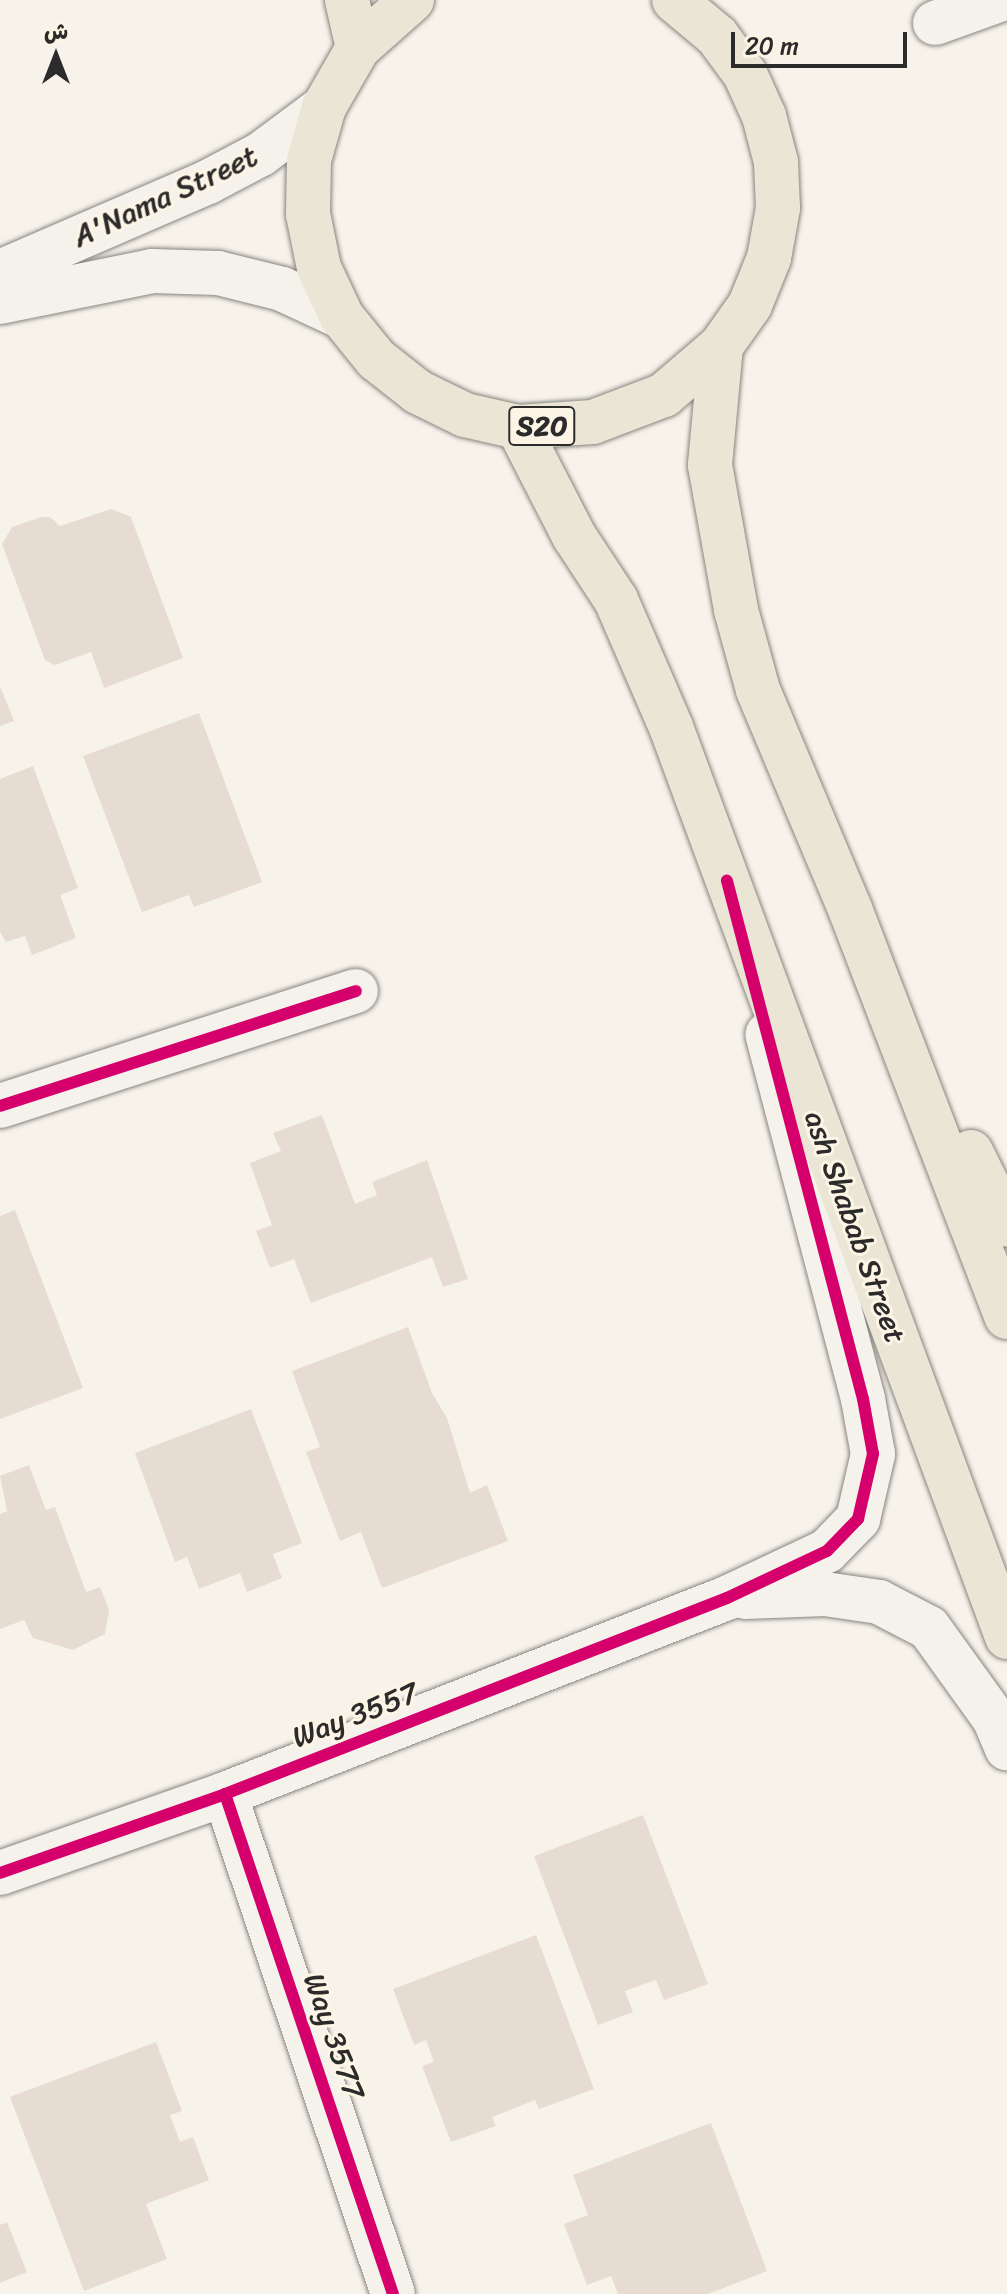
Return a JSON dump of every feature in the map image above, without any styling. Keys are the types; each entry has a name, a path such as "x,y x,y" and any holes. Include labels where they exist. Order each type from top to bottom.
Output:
{"main road":[{"path":"347,0 358,48"},
{"name":"S20","path":"412,0 358,48 324,107 309,160 308,214 319,268 342,317 376,359 418,392 465,415 518,427 593,422 664,395 721,346 750,305 769,258 778,208 776,162 764,116 745,74 717,36 674,0"},
{"name":"S20","path":"721,346 710,465 736,610 758,690 850,909 1007,1317"},
{"name":"ash Shabab Street","path":"518,427 574,536 616,600 671,727 1007,1637"},
{"path":"850,909 1007,1225"}],"street":[{"path":"935,23 999,0"},
{"name":"A'Nama Street","path":"0,272 208,182 261,154 324,107"},
{"name":"A'Nama Street","path":"0,302 152,271 218,273 282,289 342,317"},
{"name":"Way 3557","path":"0,1873 225,1794 727,1598 827,1551 858,1519 873,1454 848,1339 727,881"},
{"path":"0,1106 356,991"},
{"path":"727,1598 825,1594 879,1602 929,1628 994,1718 1007,1748"},
{"name":"Way 3577","path":"225,1794 393,2294"}],"building":[{"path":"111,509 131,517 183,658 104,688 91,652 55,665 45,660 2,544 12,527 41,517 50,517 60,526"},
{"path":"0,686 14,721 0,726"},
{"path":"199,713 262,882 194,907 189,895 142,912 83,756"},
{"path":"33,766 78,888 60,895 76,938 32,955 25,936 6,942 0,932 0,779"},
{"path":"322,1115 355,1204 377,1195 372,1182 427,1160 468,1279 443,1287 432,1257 311,1303 294,1259 270,1268 256,1231 272,1225 250,1163 281,1151 273,1133"},
{"path":"15,1210 83,1388 0,1419 0,1216"},
{"path":"408,1327 432,1393 447,1418 470,1493 487,1485 508,1541 382,1588 361,1532 340,1541 306,1452 320,1447 292,1371"},
{"path":"251,1409 302,1543 273,1554 282,1578 247,1592 240,1573 199,1589 187,1557 175,1562 135,1453"},
{"path":"29,1465 46,1510 55,1507 86,1592 100,1587 109,1610 105,1634 73,1650 33,1638 24,1620 0,1629 0,1514 7,1511 0,1476"},
{"path":"643,1815 708,1984 664,2000 656,1980 625,1991 633,2012 598,2025 534,1856"},
{"path":"536,1935 594,2089 539,2109 535,2100 492,2117 496,2126 451,2142 422,2066 434,2062 426,2040 414,2045 393,1989"},
{"path":"156,2042 182,2111 170,2115 180,2142 193,2137 209,2180 146,2204 167,2259 84,2291 10,2097"},
{"path":"711,2123 767,2271 708,2294 618,2294 611,2276 587,2285 564,2224 588,2215 573,2175"},
{"path":"7,2222 27,2272 0,2283 0,2225"}],"cycle path":[{"path":"0,1873 225,1794 727,1598 827,1551 858,1519 873,1454 863,1399 727,881"},
{"path":"0,1106 356,991"},
{"path":"225,1794 393,2294"}]}
